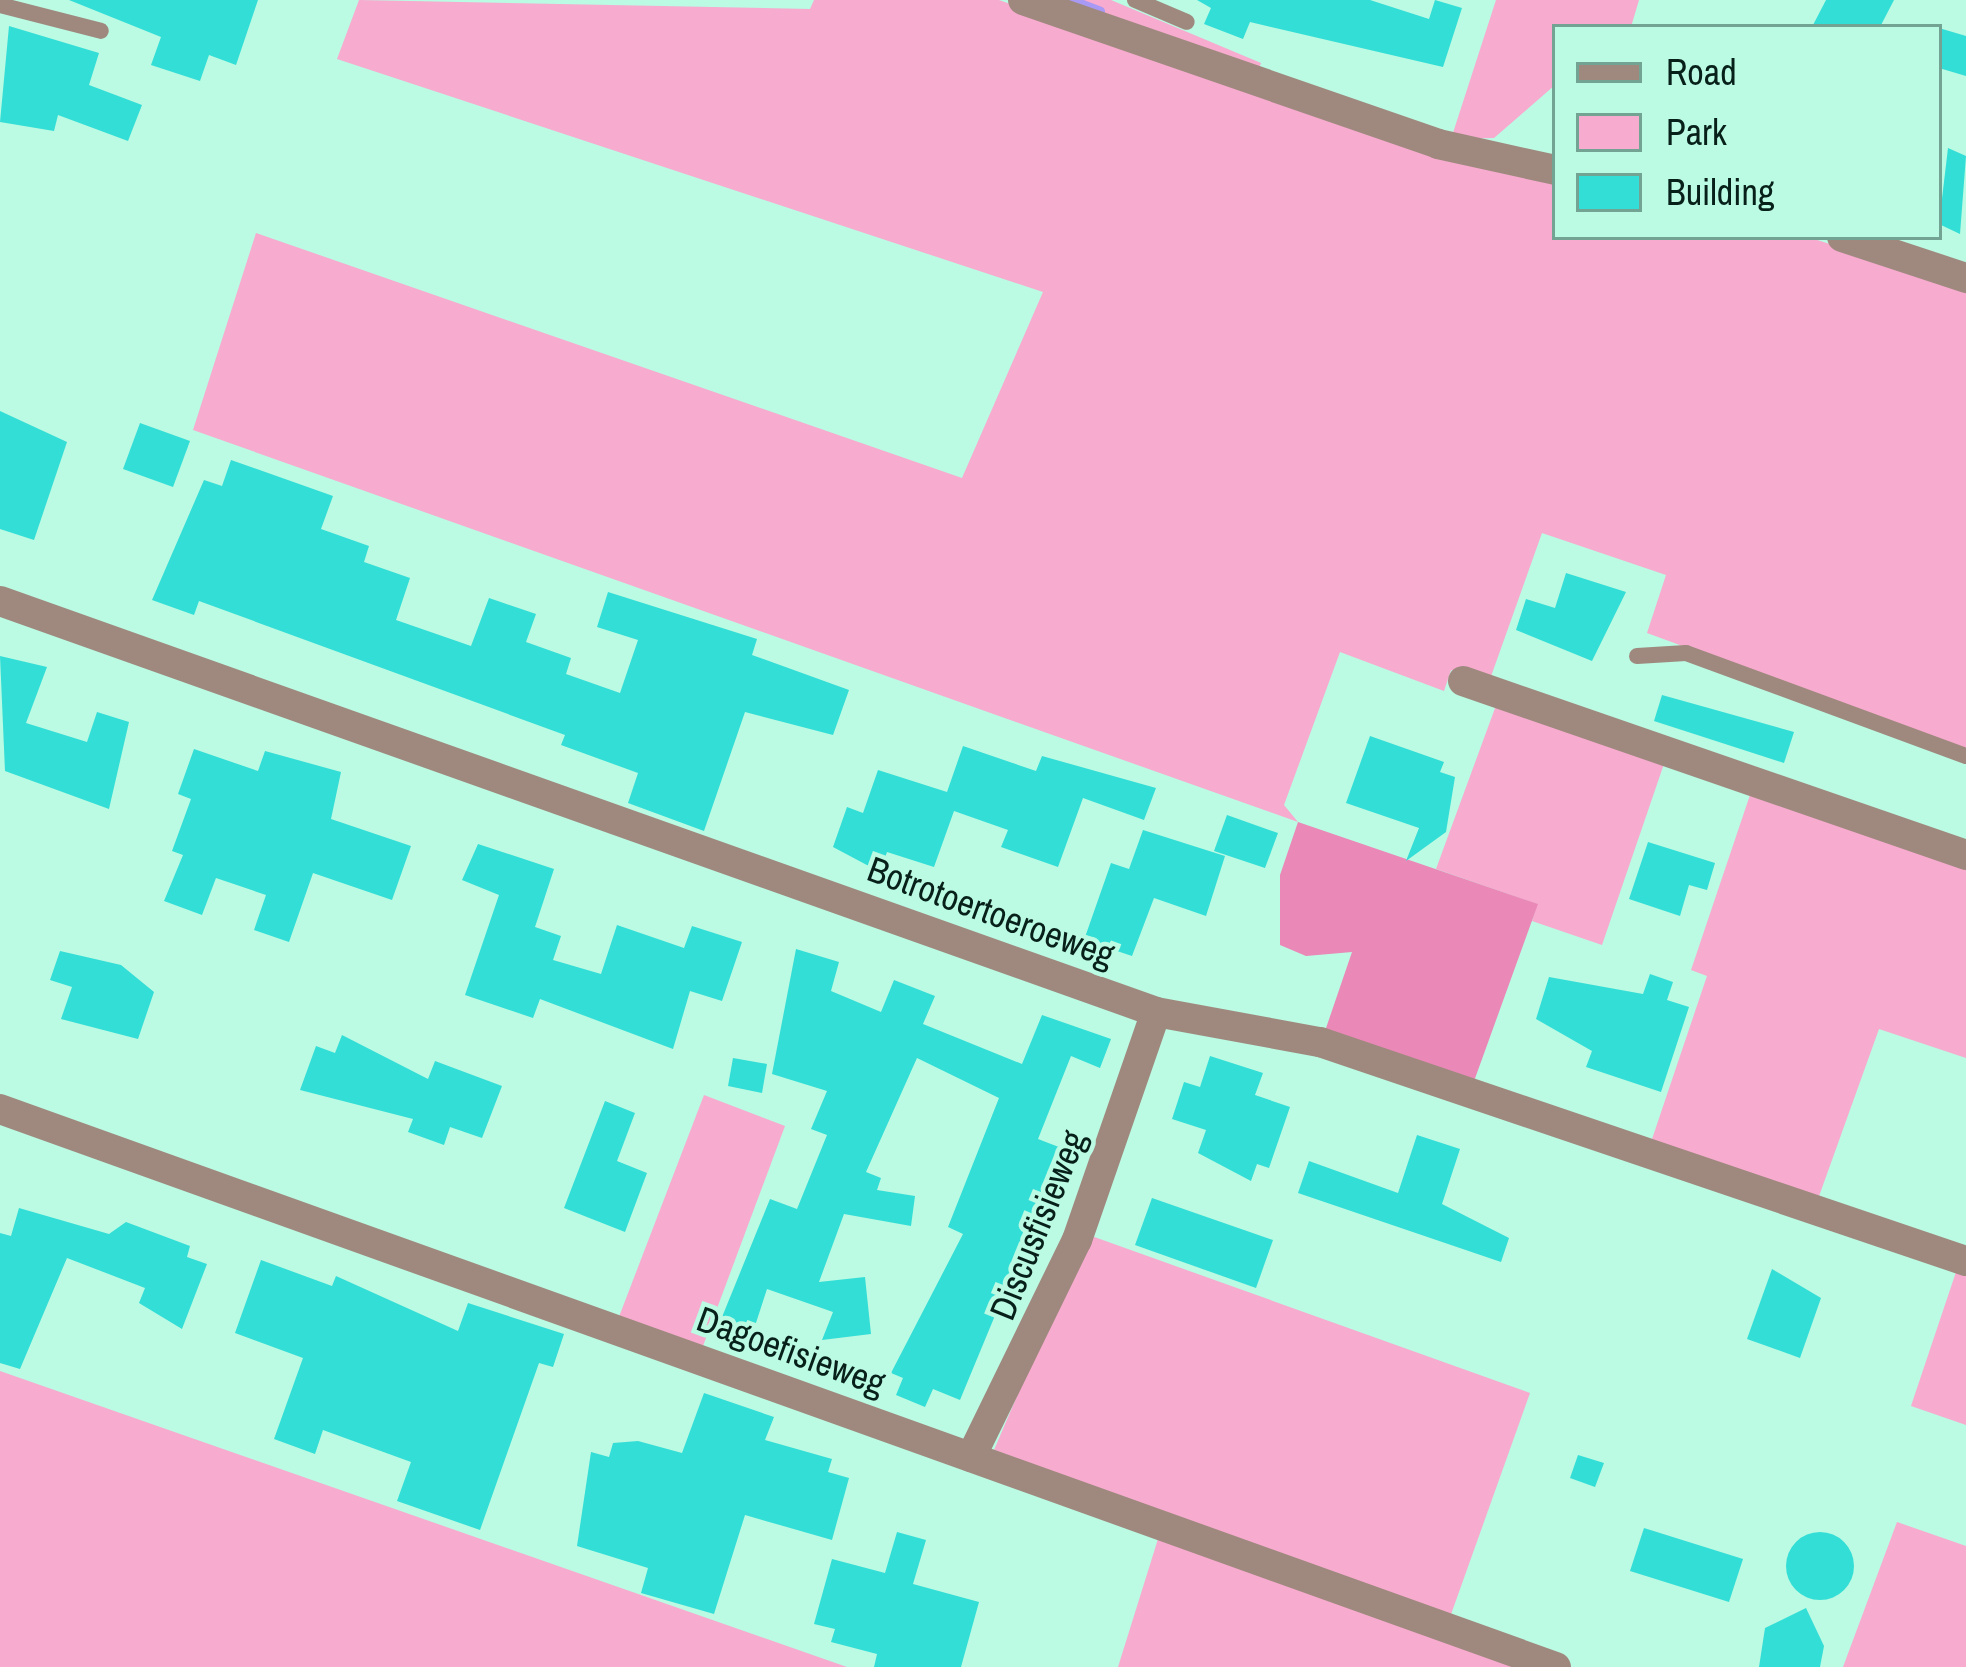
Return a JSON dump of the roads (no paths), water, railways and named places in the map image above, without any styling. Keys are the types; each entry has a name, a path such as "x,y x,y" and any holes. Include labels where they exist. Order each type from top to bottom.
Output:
{"street":[{"path":"1023,0 1438,144 1552,169"},
{"path":"1851,240 1966,278"},
{"name":"Botrotoertoeroeweg","path":"0,601 1156,1012 1319,1042 1966,1261"},
{"path":"1463,681 1966,855"},
{"name":"Discusfisieweg","path":"970,1457 1077,1240 1156,1012"},
{"name":"Dagoefisieweg","path":"0,1109 1556,1667"}],"lane":[{"path":"1135,0 1187,22"},
{"path":"0,5 101,31"},
{"path":"1637,656 1687,653 1966,756"}],"waterway":[{"path":"1072,0 1100,11"}]}
